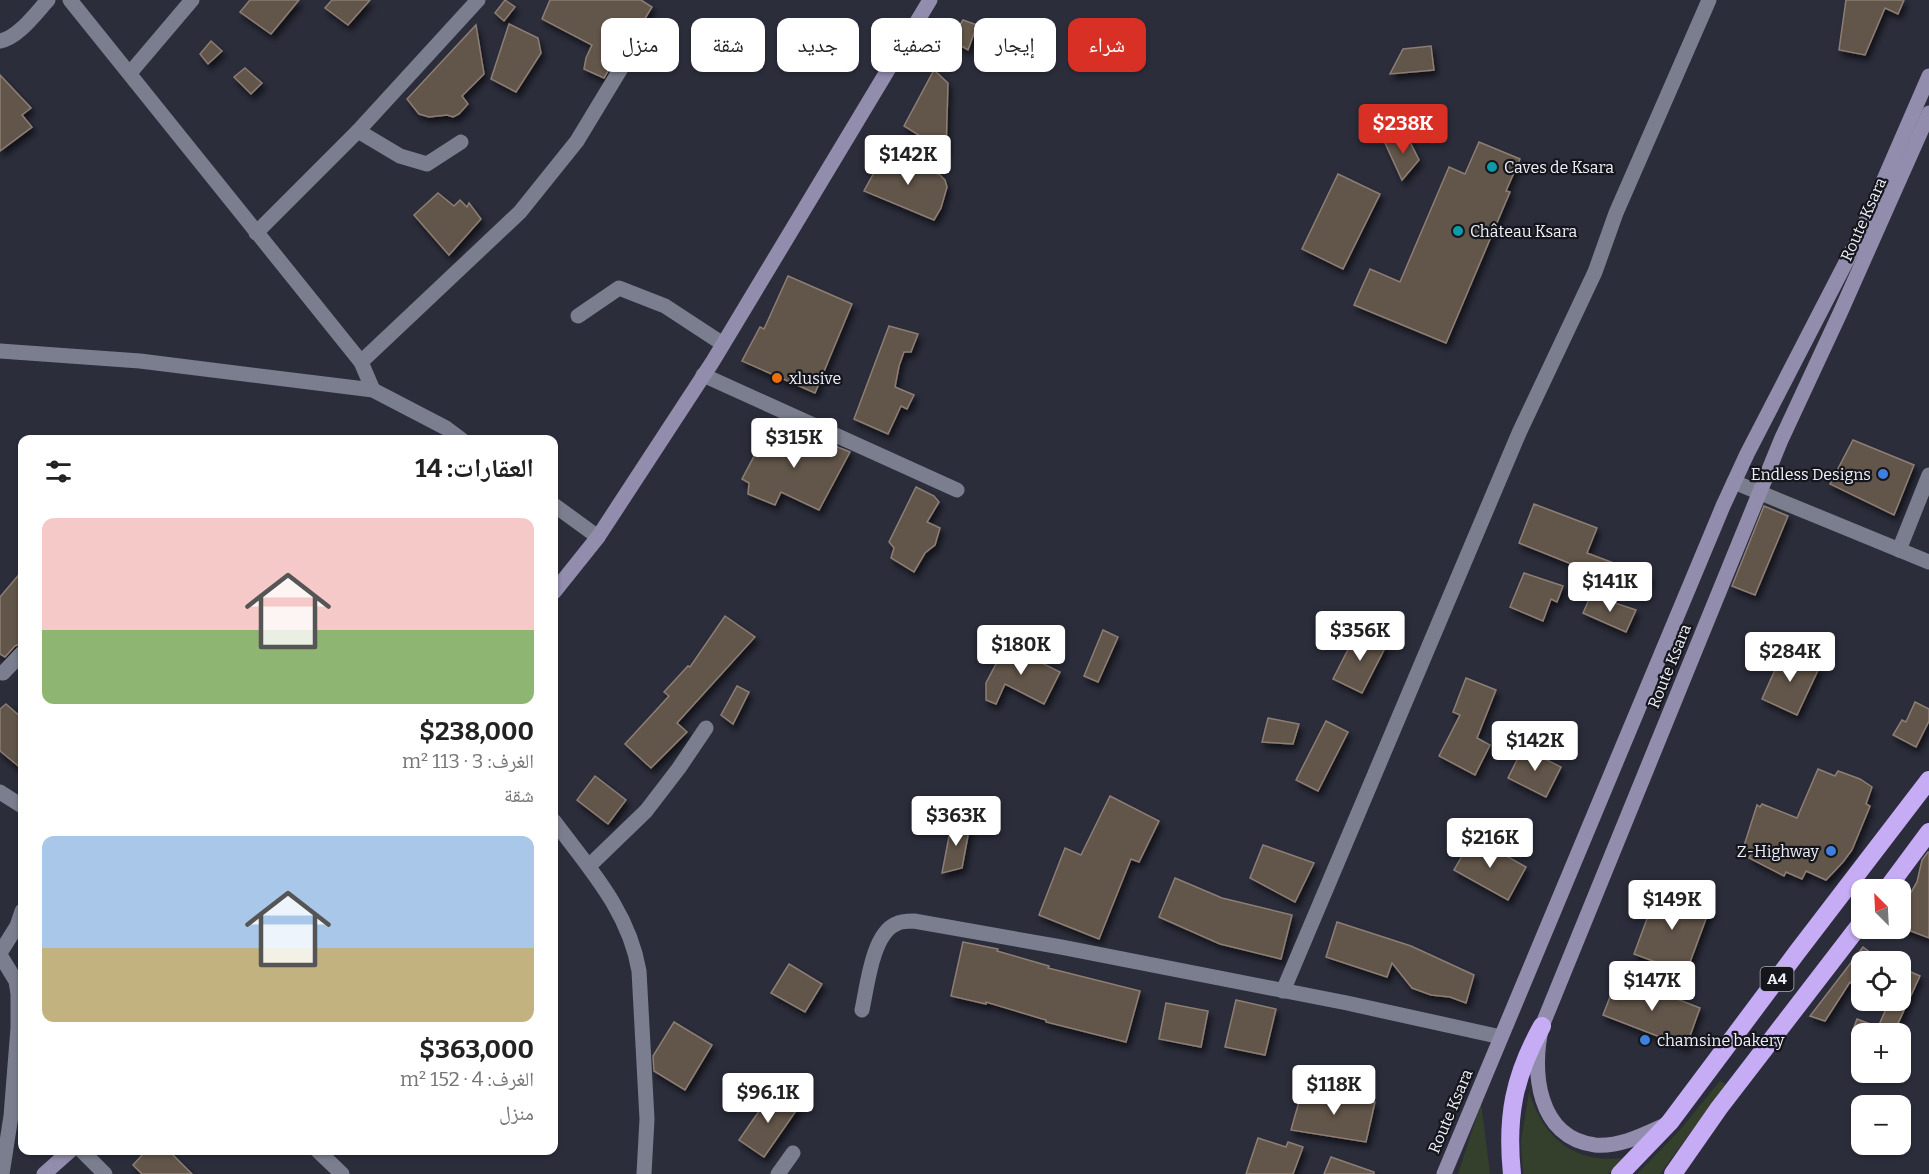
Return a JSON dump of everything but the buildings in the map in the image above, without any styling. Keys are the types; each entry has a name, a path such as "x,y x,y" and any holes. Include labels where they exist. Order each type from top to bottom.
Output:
{"highway":[{"name":"A4","path":"1620,1174 1670,1122 1929,780"},
{"path":"1894,879 1929,832"},
{"name":"A4","path":"1673,1174 1719,1108 1851,936"},
{"path":"1512,1174 1510,1144 1512,1104 1518,1077 1528,1050 1542,1026"}],"main road":[{"path":"558,587 598,537 723,344 930,0"},
{"name":"Route Ksara","path":"1443,1174 1734,482 1859,237 1929,76"},
{"name":"Route Ksara","path":"1670,1122 1641,1136 1611,1144 1596,1145 1571,1137 1560,1129 1552,1119 1540,1092 1536,1059 1542,1026 1781,440 1929,114"},
{"path":"1825,304 1841,311"},
{"path":"1800,351 1819,359"},
{"path":"44,1174 65,1155"}],"street":[{"path":"0,41 4,41 25,26 48,0"},
{"path":"70,0 360,362 373,390"},
{"path":"130,73 192,0"},
{"path":"256,233 358,131 478,0"},
{"path":"1283,991 1519,433 1595,272 1616,213 1709,0"},
{"path":"360,362 520,212 577,141 619,72"},
{"path":"358,131 400,156 428,164 461,142"},
{"path":"578,316 619,288 665,306 723,344"},
{"path":"0,351 140,361 373,390 455,435"},
{"path":"703,375 957,490"},
{"path":"1899,550 1929,475"},
{"path":"1734,482 1929,562"},
{"path":"558,508 598,537"},
{"path":"3,673 18,657"},
{"path":"589,866 646,811 706,728"},
{"path":"0,792 18,803"},
{"path":"558,826 589,866 622,916 636,949 647,1119 644,1174"},
{"path":"862,1010 874,955 882,938 895,924 914,921 940,924 1283,991 1500,1037"},
{"path":"2,1174 11,1116 18,1028 18,994 16,981 0,954 18,923"},
{"path":"778,1174 793,1153"},
{"path":"86,1155 105,1174"},
{"path":"322,1155 342,1174"}],"green space":[{"path":"1720,1081 1726,1084 1660,1174 1637,1174 1679,1131"},
{"path":"1529,1092 1543,1122 1562,1144 1589,1157 1623,1158 1618,1166 1607,1174 1523,1174 1521,1142"},
{"path":"1481,1103 1490,1174 1458,1174"}],"place":[{"name":"Caves de Ksara","path":"1492,167"},
{"name":"Château Ksara","path":"1458,231"},
{"name":"xlusive","path":"777,378"},
{"name":"Endless Designs","path":"1883,474"},
{"name":"Z-Highway","path":"1831,851"},
{"name":"chamsine bakery","path":"1645,1040"}]}
